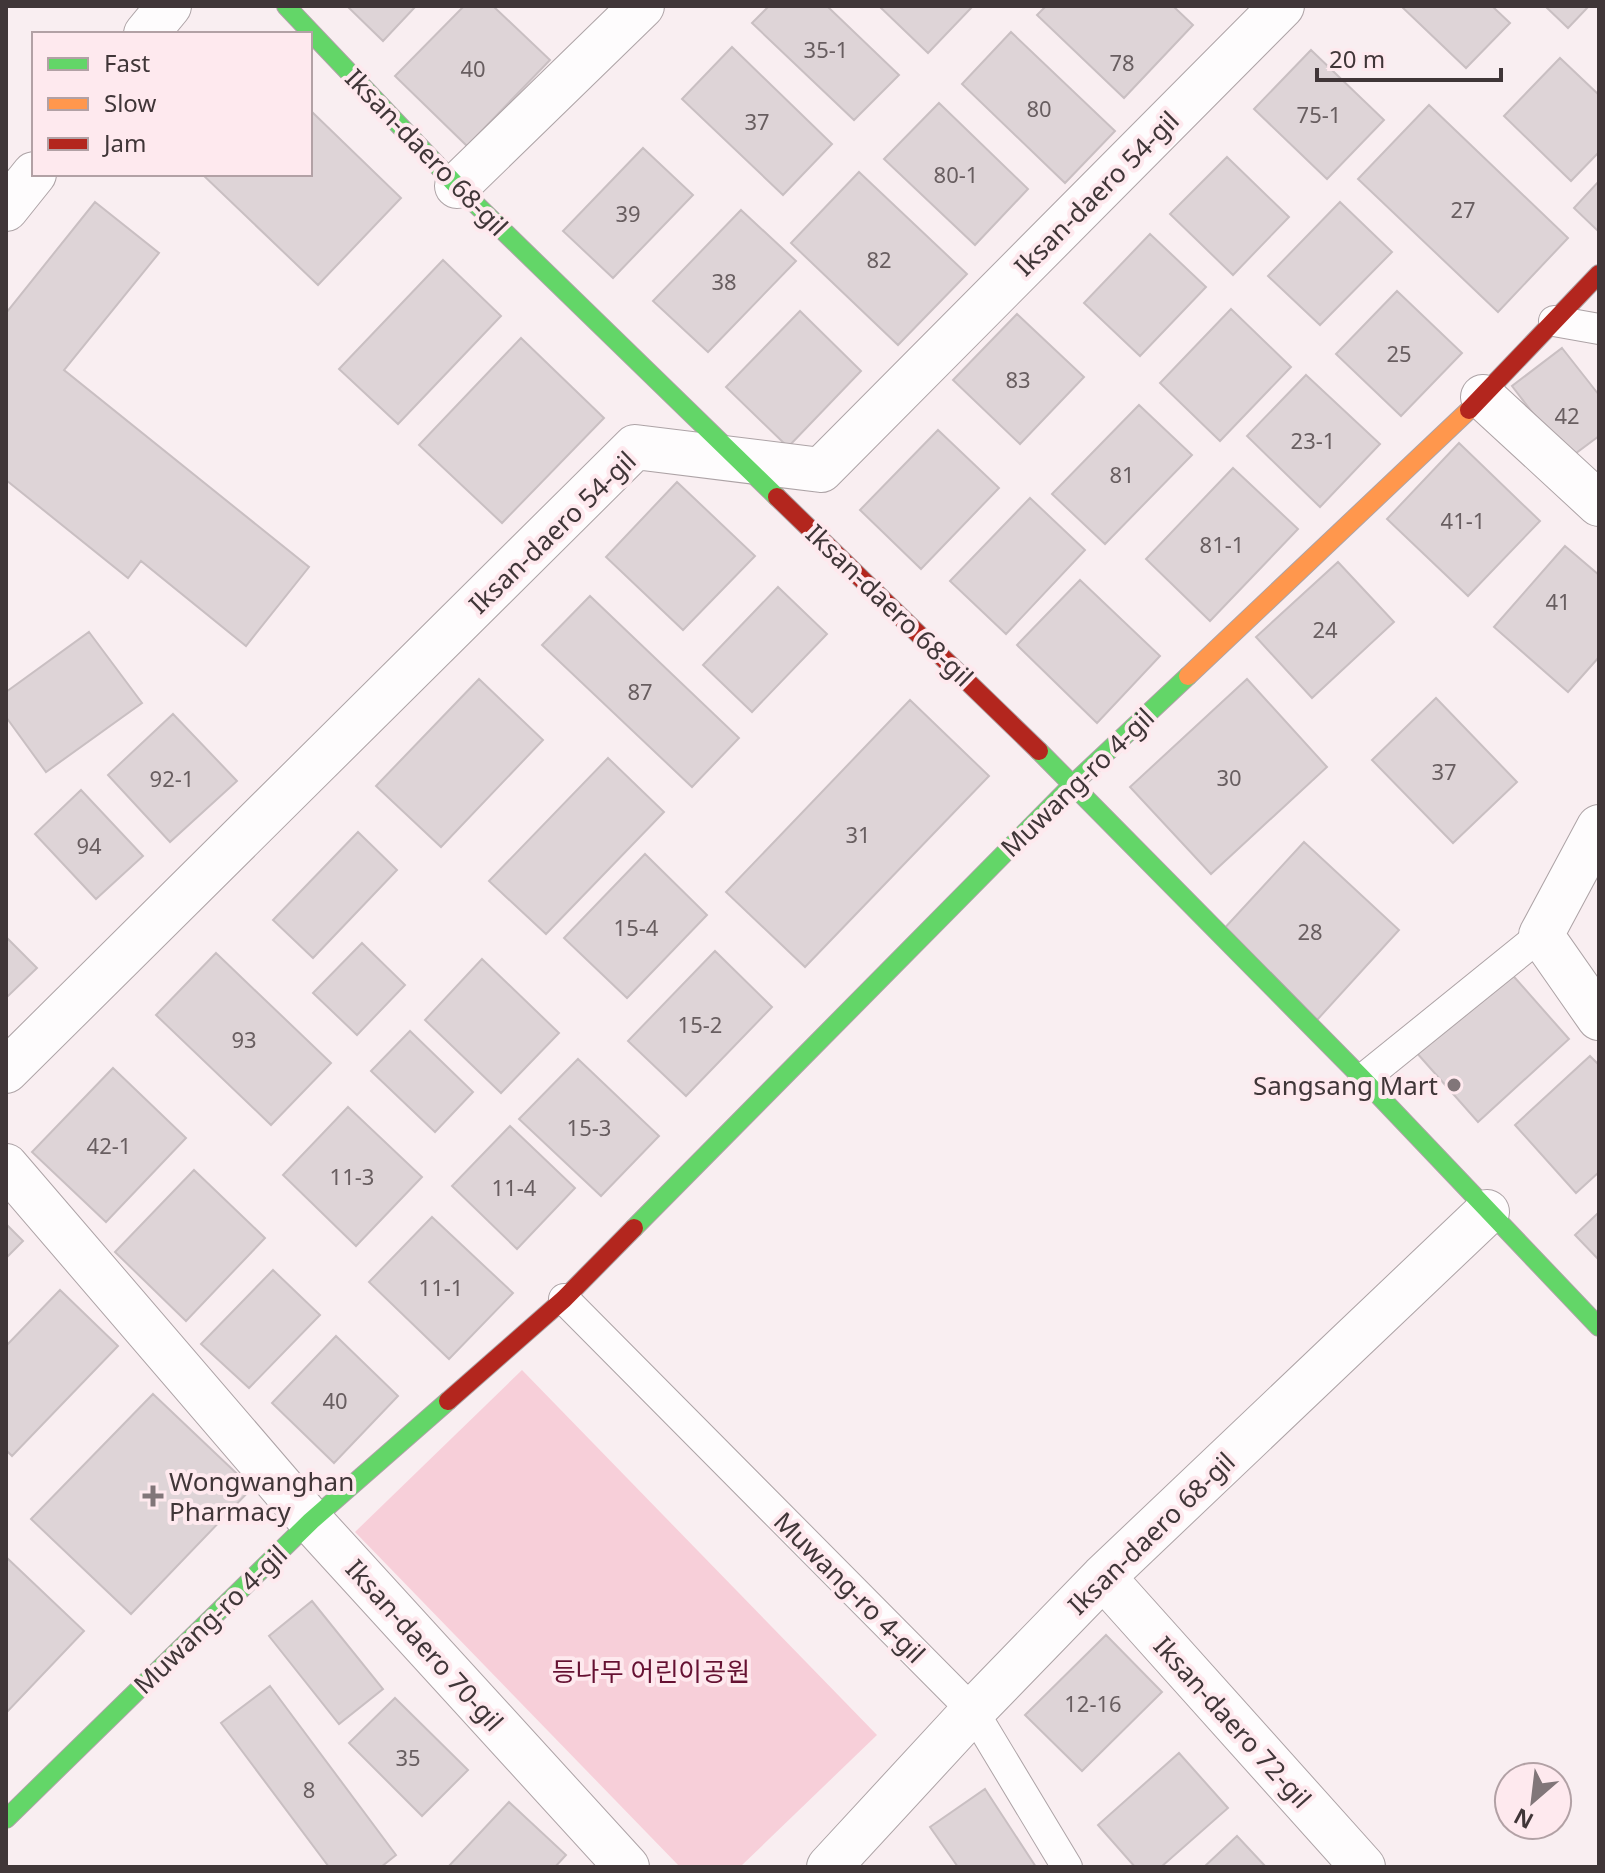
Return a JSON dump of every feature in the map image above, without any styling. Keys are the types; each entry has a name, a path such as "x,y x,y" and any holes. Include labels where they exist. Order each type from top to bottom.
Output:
{"street":[{"path":"148,32 169,6"},
{"name":"Iksan-daero 68-gil","path":"286,6 311,32"},
{"path":"457,186 642,6"},
{"name":"Iksan-daero 54-gil","path":"6,1071 635,447 821,470 1282,6"},
{"name":"Iksan-daero 68-gil","path":"312,33 457,186 1073,784 1363,1079 1599,1327"},
{"path":"6,209 32,176"},
{"name":"Muwang-ro 4-gil","path":"6,1819 311,1521 564,1299 1073,784 1483,397 1599,274"},
{"path":"1483,397 1599,504"},
{"path":"1599,827 1541,935 1599,1018"},
{"name":"Iksan-daero 70-gil","path":"6,1166 311,1521 627,1867"},
{"name":"Iksan-daero 68-gil","path":"829,1867 973,1711 1103,1577 1487,1212"},
{"name":"Iksan-daero 72-gil","path":"1103,1577 1363,1867"}],"lane":[{"path":"1554,321 1599,329"},
{"path":"1363,1079 1541,935"},
{"name":"Muwang-ro 4-gil","path":"564,1299 973,1711 1067,1867"}],"green space":[{"name":"등나무 어린이공원","path":"522,1370 877,1735 740,1867 680,1867 355,1532"}],"building":[{"path":"347,6 416,6 383,41"},
{"path":"464,6 493,6 550,60 467,146 395,76"},
{"path":"769,6 827,6 899,75 854,120 752,23"},
{"path":"879,6 973,6 928,53"},
{"path":"1046,6 1173,6 1193,25 1124,98 1037,15"},
{"path":"1401,6 1492,6 1510,23 1466,68"},
{"path":"1545,6 1589,6 1568,28"},
{"path":"1011,32 1115,131 1065,183 962,84"},
{"path":"732,47 832,144 783,195 682,99"},
{"path":"1311,50 1384,120 1327,179 1254,109"},
{"path":"1560,58 1599,95 1599,152 1571,181 1504,116"},
{"path":"939,103 1028,189 975,245 884,159"},
{"path":"1429,105 1568,238 1498,312 1358,179"},
{"path":"312,112 401,198 318,285 204,176 312,176"},
{"path":"643,148 693,195 613,278 563,231"},
{"path":"1227,157 1289,217 1233,275 1170,214"},
{"path":"859,172 967,274 898,345 791,243"},
{"path":"1599,181 1599,232 1574,208"},
{"path":"95,202 159,253 64,370 309,567 246,646 141,561 128,578 6,480 6,313"},
{"path":"1340,202 1392,252 1320,325 1268,276"},
{"path":"741,210 796,261 708,352 653,301"},
{"path":"1150,234 1206,287 1140,356 1084,303"},
{"path":"443,260 501,316 398,424 339,369"},
{"path":"1397,291 1462,353 1401,416 1336,354"},
{"path":"1231,309 1291,367 1220,441 1160,383"},
{"path":"800,311 861,371 788,447 726,387"},
{"path":"1017,314 1084,377 1020,444 953,380"},
{"path":"521,338 604,418 502,523 419,445"},
{"path":"1562,348 1599,395 1599,436 1568,459 1512,386"},
{"path":"1306,375 1380,444 1320,507 1247,436"},
{"path":"1139,405 1192,455 1105,544 1052,494"},
{"path":"938,430 999,488 921,569 860,510"},
{"path":"1459,443 1540,521 1468,596 1387,519"},
{"path":"1233,468 1298,529 1210,621 1146,559"},
{"path":"677,482 755,556 683,630 606,557"},
{"path":"1030,498 1085,550 1006,634 950,581"},
{"path":"1565,546 1599,575 1599,657 1568,692 1494,627"},
{"path":"1338,562 1394,622 1312,698 1256,637"},
{"path":"1080,580 1160,656 1097,723 1017,645"},
{"path":"778,587 827,634 752,712 703,665"},
{"path":"590,596 739,738 692,787 542,645"},
{"path":"89,632 142,703 46,772 6,717 6,692"},
{"path":"479,679 543,740 441,847 376,786"},
{"path":"1247,679 1327,767 1211,874 1130,787"},
{"path":"1436,698 1517,782 1453,843 1372,760"},
{"path":"910,700 989,776 805,967 726,892"},
{"path":"173,714 237,781 170,842 108,775"},
{"path":"608,758 664,812 546,934 489,881"},
{"path":"81,790 143,856 96,899 35,834"},
{"path":"358,832 397,870 313,958 273,920"},
{"path":"1304,842 1399,930 1317,1020 1221,932"},
{"path":"645,854 707,915 627,998 564,938"},
{"path":"6,937 37,968 6,998"},
{"path":"362,943 405,985 357,1035 313,993"},
{"path":"715,951 772,1007 686,1096 628,1041"},
{"path":"216,953 331,1063 271,1125 156,1015"},
{"path":"482,959 559,1033 501,1093 425,1020"},
{"path":"1508,970 1569,1039 1478,1122 1416,1052"},
{"path":"410,1031 473,1092 435,1132 371,1071"},
{"path":"1590,1056 1599,1065 1599,1172 1576,1193 1515,1125"},
{"path":"578,1059 659,1136 601,1196 519,1119"},
{"path":"113,1068 186,1138 106,1222 32,1152"},
{"path":"348,1107 422,1177 356,1246 283,1175"},
{"path":"510,1126 575,1188 517,1249 452,1186"},
{"path":"194,1170 265,1238 186,1321 115,1252"},
{"path":"1599,1212 1599,1260 1575,1235"},
{"path":"432,1217 513,1293 449,1359 369,1282"},
{"path":"6,1224 23,1241 6,1258"},
{"path":"273,1270 320,1315 249,1388 201,1344"},
{"path":"60,1290 118,1346 12,1456 6,1450 6,1346"},
{"path":"336,1336 398,1396 334,1463 272,1403"},
{"path":"153,1394 252,1488 131,1614 31,1519"},
{"path":"6,1557 84,1631 6,1713"},
{"path":"312,1601 383,1689 339,1724 269,1636"},
{"path":"1106,1635 1162,1692 1082,1771 1025,1715"},
{"path":"270,1686 396,1855 381,1867 329,1867 221,1723"},
{"path":"395,1698 468,1770 422,1816 349,1743"},
{"path":"1179,1753 1228,1808 1161,1867 1135,1867 1098,1825"},
{"path":"985,1789 1036,1867 958,1867 930,1827"},
{"path":"509,1802 566,1855 555,1867 448,1867"},
{"path":"1237,1836 1266,1867 1204,1867"}],"traffic: fast":[{"path":"286,6 311,32"},
{"path":"312,33 457,186 777,497"},
{"path":"634,1228 1073,784 1188,676"},
{"path":"1039,751 1363,1079 1599,1327"},
{"path":"6,1819 311,1521 448,1401"}],"traffic: slow":[{"path":"1188,676 1469,410"}],"traffic: jam":[{"path":"1469,410 1599,274"},
{"path":"777,497 1039,751"},
{"path":"448,1401 564,1299 634,1228"}],"place":[{"name":"Sangsang Mart","path":"1454,1085"},
{"name":"Wongwanghan Pharmacy","path":"153,1496"}]}
